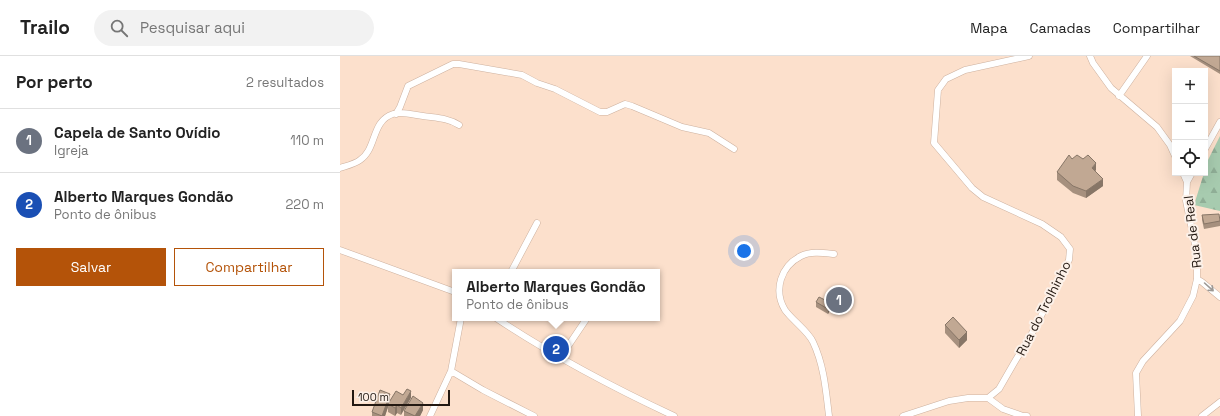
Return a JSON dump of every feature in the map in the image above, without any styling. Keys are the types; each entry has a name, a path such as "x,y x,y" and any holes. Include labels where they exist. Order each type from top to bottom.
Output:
{"street":[{"name":"Rua do Trolhinho","path":"988,398 999,389 1035,328 1069,260 1070,248 1061,237 1042,224 983,198 972,188 934,143 938,90 946,79 965,70 1029,56"},
{"path":"1090,56 1111,88 1157,127 1172,150"},
{"path":"1119,96 1147,56"},
{"path":"396,114 408,86 453,64 522,75 537,83 555,89 600,112 607,112 625,104 632,106 682,127 709,133 734,149"},
{"path":"340,168 360,160 371,146 376,129 381,122 392,114 401,113 445,119 453,121 459,125"},
{"path":"1208,144 1220,122"},
{"name":"Rua de Real","path":"1138,416 1136,373 1143,361 1180,321 1192,296 1197,279 1197,254 1186,201 1187,182 1184,176"},
{"path":"1187,182 1190,176"},
{"path":"513,269 537,223"},
{"path":"340,250 452,291"},
{"path":"829,416 828,395 821,363 813,341 785,309 781,300 780,281 784,270 801,256 814,252 834,254"},
{"path":"1197,279 1220,297"},
{"path":"430,416 451,371 460,321"},
{"path":"500,321 530,341 560,358 629,395 674,416"},
{"path":"560,358 585,321"},
{"path":"451,371 483,390 534,416"},
{"path":"903,416 949,401 968,398 988,398 1003,409 1022,416 1027,416"},
{"path":"1202,416 1220,402"}],"green space":[{"path":"1220,136 1220,211 1194,205 1203,176 1208,176 1208,160"}],"building":[{"path":"1194,56 1220,56 1220,71"},
{"path":"1069,155 1072,159 1077,155 1083,159 1088,155 1096,163 1092,168 1103,179 1086,191 1073,186 1057,172"},
{"path":"1219,214 1220,221 1204,224 1202,215"},
{"path":"835,288 849,293 845,303 831,298 832,296 829,295 831,289 834,290"},
{"path":"819,297 831,303 828,309 816,302"},
{"path":"953,317 967,332 959,340 945,325"},
{"path":"407,389 411,391 401,408 397,405 395,408 388,404 396,391 403,395"},
{"path":"380,390 390,394 382,416 372,412"},
{"path":"413,396 423,403 415,416 404,411"}],"place":[{"name":"Capela de Santo Ovídio","path":"839,300"},
{"name":"Alberto Marques Gondão","path":"556,349"}]}
